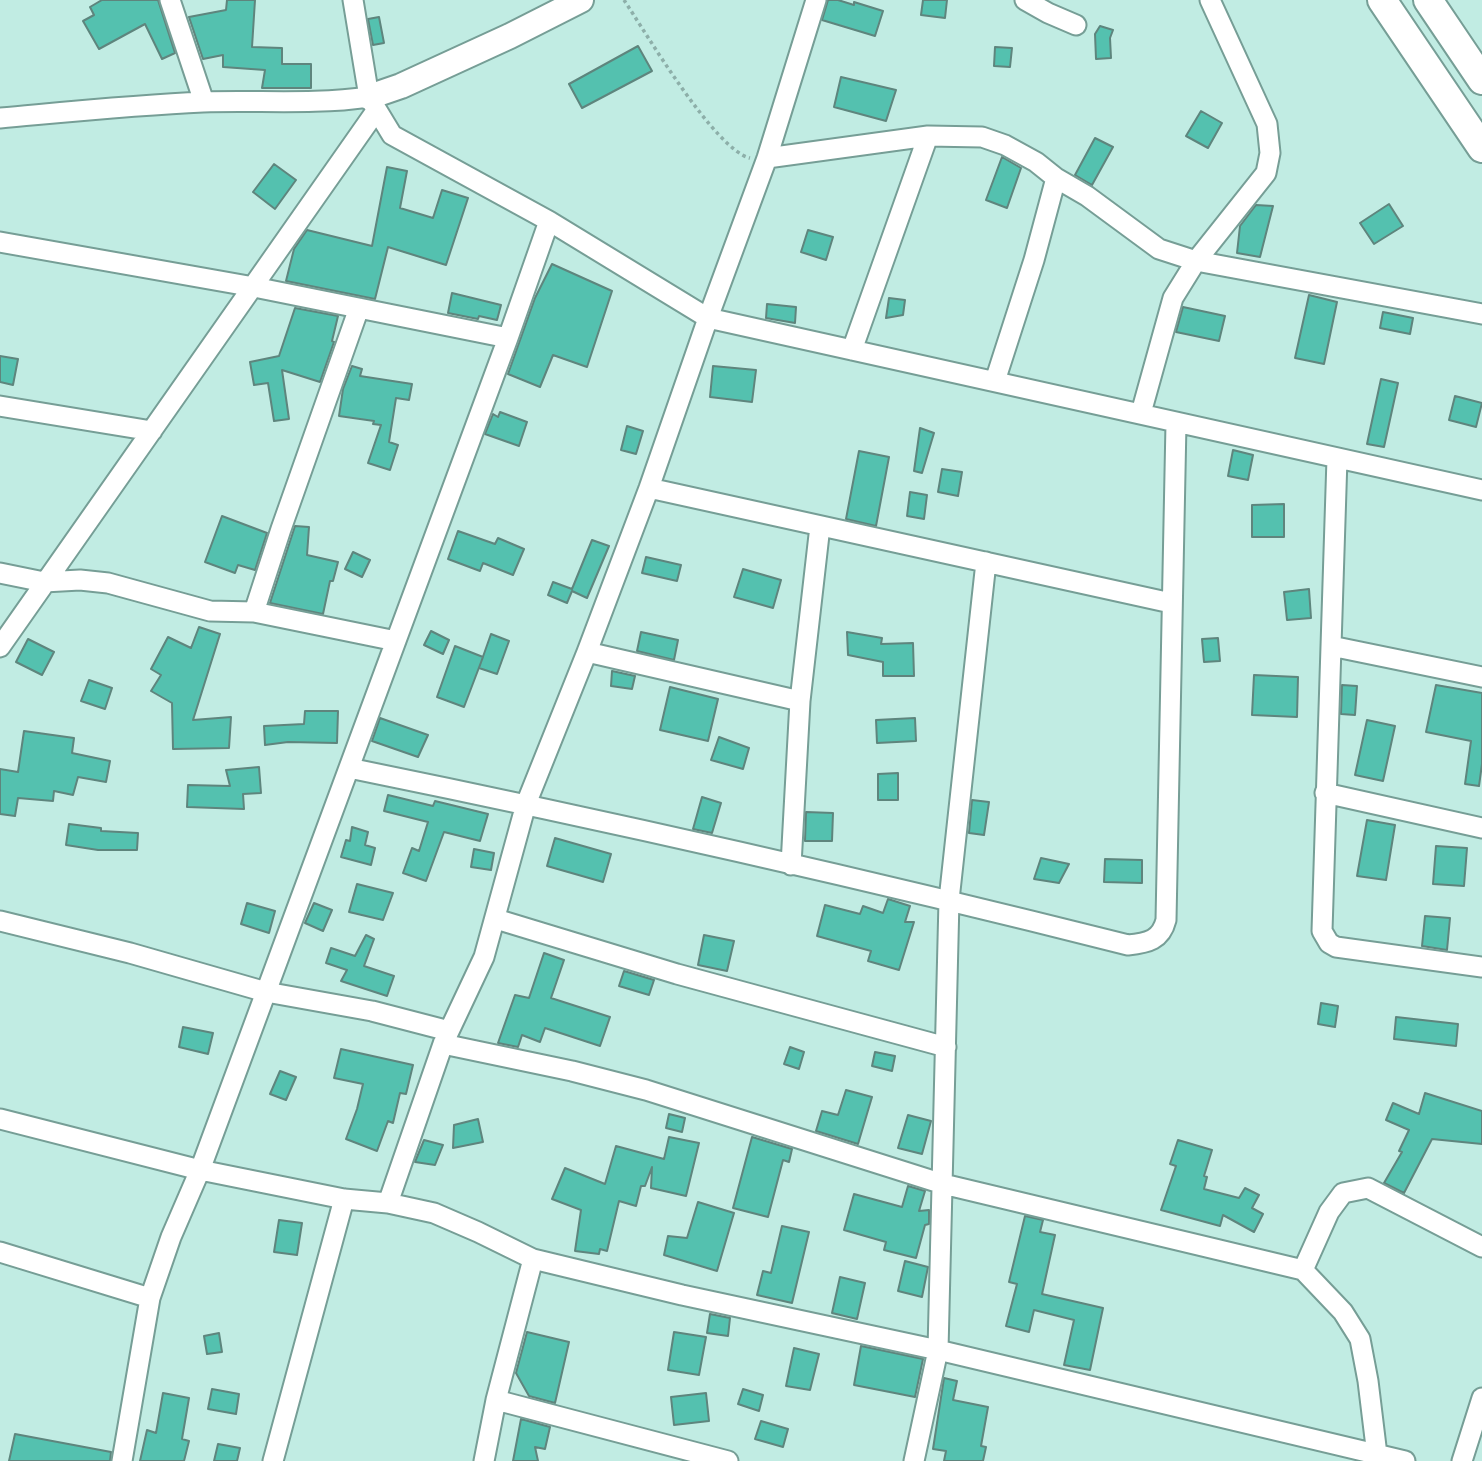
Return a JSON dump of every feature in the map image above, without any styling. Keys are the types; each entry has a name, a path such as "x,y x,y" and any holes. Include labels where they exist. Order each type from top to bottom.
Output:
{"main road":[{"path":"1382,0 1482,148"},
{"path":"1428,0 1482,80"}],"street":[{"path":"170,0 204,102"},
{"path":"353,0 372,104 392,135 548,221 708,318 1141,412 1176,423 1482,490"},
{"path":"0,647 254,287 372,104 401,86 581,0"},
{"path":"388,1203 446,1037 480,968 496,919 526,804 649,488 766,158 816,0"},
{"path":"1025,0 1076,25"},
{"path":"1141,412 1173,298 1196,261 1266,173 1270,153 1267,124 1210,0"},
{"path":"0,118 204,102 372,104"},
{"path":"766,158 928,136 982,137 1037,162 1056,178 1087,195 1151,244 1196,261 1482,314"},
{"path":"852,350 928,136"},
{"path":"995,382 1034,260 1056,178"},
{"path":"122,1461 150,1298 267,992 508,338 548,221"},
{"path":"0,242 254,287 508,338"},
{"path":"254,612 359,308"},
{"path":"0,406 152,431"},
{"path":"349,768 526,804 949,900 1128,945 1144,944 1155,939 1163,930 1166,920 1176,423"},
{"path":"1337,458 1322,931 1329,943 1336,947 1482,967"},
{"path":"649,488 1171,603"},
{"path":"791,865 800,701 820,526"},
{"path":"914,1461 938,1350 949,900 986,562"},
{"path":"0,573 44,582 80,580 108,583 210,611 254,612 396,641"},
{"path":"1331,646 1482,677"},
{"path":"587,652 800,701"},
{"path":"1325,793 1482,828"},
{"path":"496,919 677,974 946,1047"},
{"path":"0,920 267,992 372,1011 446,1037 646,1090 943,1184 1303,1270 1343,1312 1360,1339 1377,1455"},
{"path":"0,1119 200,1170 344,1199 388,1203 434,1213 478,1231 533,1259 682,1295 938,1350 1405,1461"},
{"path":"1303,1270 1329,1212 1343,1193 1368,1188 1482,1247"},
{"path":"273,1461 344,1199"},
{"path":"0,1252 150,1298"},
{"path":"484,1461 496,1400 533,1259"},
{"path":"1462,1461 1482,1398"},
{"path":"496,1400 728,1461"}],"path":[{"path":"624,0 704,118 739,155 766,158"}],"building":[{"path":"102,0 158,0 175,53 162,59 145,24 99,49 83,21 94,15 90,7"},
{"path":"227,0 255,0 252,47 282,48 282,64 311,64 311,88 262,88 265,70 223,67 223,55 203,59 189,17 226,10"},
{"path":"828,0 854,5 854,2 883,11 875,36 822,20"},
{"path":"923,0 947,0 945,18 921,15"},
{"path":"379,17 384,43 373,45 368,19"},
{"path":"1100,26 1113,30 1110,38 1111,58 1096,59 1095,34"},
{"path":"638,46 652,71 582,108 569,84"},
{"path":"995,47 1012,48 1010,67 994,66"},
{"path":"841,77 896,90 886,121 834,107"},
{"path":"1201,111 1222,123 1208,148 1186,136"},
{"path":"1095,138 1113,147 1092,185 1075,175"},
{"path":"1002,157 1021,168 1007,208 986,200"},
{"path":"274,164 296,180 275,209 253,192"},
{"path":"387,167 407,171 400,208 433,218 442,190 468,198 446,265 388,247 375,299 286,281 294,249 307,230 372,246"},
{"path":"1389,204 1403,226 1374,244 1360,223"},
{"path":"1256,205 1273,206 1260,257 1237,253 1240,226"},
{"path":"808,230 833,237 826,260 801,252"},
{"path":"552,264 612,291 587,367 553,355 540,387 508,374 535,298"},
{"path":"452,293 501,305 497,320 448,313"},
{"path":"1309,295 1337,302 1324,364 1295,358"},
{"path":"889,298 905,300 903,315 886,318"},
{"path":"767,304 796,307 795,323 766,318"},
{"path":"1183,307 1225,316 1219,341 1176,332"},
{"path":"295,308 338,316 332,341 334,342 320,382 282,370 289,419 274,421 268,383 254,385 250,362 279,356"},
{"path":"1383,312 1413,318 1410,334 1380,328"},
{"path":"0,356 18,359 13,385 0,382"},
{"path":"352,366 362,369 360,376 412,384 409,400 396,398 389,442 398,445 390,470 368,463 381,425 373,424 374,421 339,416 343,389"},
{"path":"713,366 756,370 752,402 710,397"},
{"path":"1381,379 1398,383 1384,447 1367,444"},
{"path":"1455,396 1482,403 1476,427 1449,420"},
{"path":"500,412 527,422 519,446 485,434 493,414 498,417"},
{"path":"627,426 643,431 636,454 621,450"},
{"path":"920,428 934,433 922,473 914,471"},
{"path":"1233,450 1253,455 1248,480 1228,476"},
{"path":"859,451 889,457 876,526 846,519"},
{"path":"942,469 962,472 958,496 938,492"},
{"path":"910,492 927,495 924,519 907,516"},
{"path":"1284,504 1284,537 1252,537 1252,505"},
{"path":"222,516 267,533 255,570 238,565 235,573 205,562"},
{"path":"295,526 309,527 307,555 338,562 333,581 330,581 323,614 270,603"},
{"path":"458,531 495,544 498,538 524,549 513,575 483,563 480,571 448,559"},
{"path":"592,540 609,546 587,598 572,591 567,603 548,595 553,582 572,589"},
{"path":"353,552 370,560 362,577 345,569"},
{"path":"646,557 681,565 677,581 642,573"},
{"path":"743,569 781,580 773,608 734,597"},
{"path":"1309,589 1311,618 1287,620 1284,592"},
{"path":"199,627 220,634 193,720 231,717 229,748 173,749 172,703 151,691 161,675 151,669 168,637 191,648"},
{"path":"431,631 449,640 443,654 424,645"},
{"path":"641,632 678,640 674,660 637,651"},
{"path":"847,632 882,638 881,644 913,643 914,676 883,676 883,662 848,655"},
{"path":"491,634 509,641 497,674 479,668"},
{"path":"1218,638 1220,661 1204,662 1202,639"},
{"path":"28,639 54,652 42,675 16,662"},
{"path":"455,646 483,657 464,707 437,697"},
{"path":"612,671 635,676 632,689 611,686"},
{"path":"1254,675 1298,677 1297,717 1252,715"},
{"path":"89,680 112,688 105,709 81,701"},
{"path":"1342,685 1357,686 1355,715 1341,714"},
{"path":"1436,685 1482,693 1482,764 1479,786 1465,784 1471,741 1426,732"},
{"path":"670,687 718,699 708,741 660,730"},
{"path":"305,711 338,711 337,743 288,742 265,745 264,726 304,724"},
{"path":"380,718 428,735 418,757 372,741"},
{"path":"915,718 916,741 877,743 876,720"},
{"path":"1367,720 1395,726 1383,781 1355,775"},
{"path":"24,731 74,738 72,753 110,761 106,782 78,777 73,795 54,791 53,801 18,798 15,816 0,814 0,769 18,772"},
{"path":"719,737 749,748 743,769 711,760"},
{"path":"259,767 261,793 243,794 244,809 187,807 188,785 230,786 226,770"},
{"path":"898,773 898,800 878,800 878,774"},
{"path":"388,795 433,806 435,801 488,814 480,841 444,832 426,881 403,873 412,848 419,851 428,822 384,811"},
{"path":"702,797 721,803 712,833 693,829"},
{"path":"972,800 989,802 984,835 969,833"},
{"path":"806,812 833,813 832,841 805,841"},
{"path":"1367,820 1395,825 1386,880 1357,876"},
{"path":"69,824 101,828 101,831 138,833 137,850 98,850 66,845"},
{"path":"352,827 368,832 365,845 375,848 371,865 341,857 346,840 350,841"},
{"path":"555,838 611,854 603,882 547,866"},
{"path":"1436,846 1467,848 1464,886 1433,884"},
{"path":"474,849 494,853 491,870 471,867"},
{"path":"1041,858 1069,864 1059,883 1034,879"},
{"path":"1105,859 1142,860 1142,883 1104,882"},
{"path":"357,884 393,893 383,920 349,912"},
{"path":"888,899 910,906 905,922 914,922 899,970 868,961 871,951 817,936 825,905 860,914 863,906 883,913"},
{"path":"247,903 275,911 269,933 241,924"},
{"path":"314,903 332,910 323,931 305,923"},
{"path":"1425,916 1450,918 1447,950 1422,946"},
{"path":"366,935 374,939 364,966 394,976 387,996 341,981 347,970 326,963 331,948 355,956"},
{"path":"704,935 734,941 727,971 698,965"},
{"path":"544,953 564,960 551,998 610,1017 600,1046 545,1028 540,1042 522,1035 518,1047 498,1043 515,995 529,998"},
{"path":"624,971 654,980 649,995 619,986"},
{"path":"1321,1003 1338,1006 1335,1027 1318,1024"},
{"path":"1396,1017 1458,1024 1456,1046 1394,1039"},
{"path":"183,1027 213,1033 208,1054 179,1047"},
{"path":"790,1047 804,1052 799,1069 784,1064"},
{"path":"341,1049 413,1065 406,1094 400,1093 393,1123 388,1121 377,1151 346,1139 363,1084 334,1078"},
{"path":"875,1052 895,1056 892,1071 872,1066"},
{"path":"280,1071 296,1077 286,1100 270,1094"},
{"path":"846,1090 872,1097 858,1144 816,1131 822,1111 838,1115"},
{"path":"1425,1093 1482,1111 1482,1144 1432,1139 1404,1193 1384,1183 1402,1152 1399,1151 1409,1130 1386,1120 1393,1103 1419,1114"},
{"path":"669,1114 685,1118 682,1132 666,1128"},
{"path":"908,1115 931,1121 922,1154 898,1148"},
{"path":"478,1119 483,1142 453,1148 454,1125"},
{"path":"669,1137 699,1143 686,1196 651,1188 652,1167 645,1186 641,1186 636,1206 619,1201 607,1251 600,1249 599,1254 575,1251 581,1210 552,1199 565,1168 605,1184 616,1146 664,1159"},
{"path":"752,1137 792,1149 789,1162 783,1160 768,1217 733,1208"},
{"path":"424,1140 443,1145 435,1165 415,1162"},
{"path":"1178,1140 1212,1150 1204,1176 1207,1177 1204,1189 1239,1198 1245,1188 1259,1195 1252,1208 1263,1214 1254,1232 1223,1215 1220,1226 1161,1210 1176,1166 1170,1164"},
{"path":"908,1186 925,1191 919,1211 929,1210 929,1224 925,1225 916,1258 884,1250 886,1242 844,1230 854,1194 902,1207"},
{"path":"698,1202 734,1213 717,1271 664,1255 668,1236 687,1238"},
{"path":"1025,1216 1043,1220 1040,1232 1055,1235 1042,1294 1103,1308 1090,1370 1064,1365 1074,1320 1034,1310 1029,1332 1006,1326 1017,1284 1009,1282"},
{"path":"279,1220 302,1223 297,1255 274,1252"},
{"path":"782,1226 809,1232 792,1303 757,1295 763,1271 771,1273"},
{"path":"905,1261 928,1267 922,1297 898,1291"},
{"path":"840,1277 865,1283 857,1319 832,1313"},
{"path":"710,1314 730,1318 728,1336 707,1333"},
{"path":"527,1332 569,1342 555,1403 529,1396 516,1373"},
{"path":"674,1332 706,1337 699,1375 668,1370"},
{"path":"219,1333 222,1352 207,1354 204,1336"},
{"path":"861,1346 923,1359 915,1397 854,1385"},
{"path":"794,1348 819,1354 810,1390 786,1386"},
{"path":"944,1378 957,1381 953,1400 988,1407 981,1446 986,1447 983,1461 944,1461 946,1451 933,1449"},
{"path":"212,1389 239,1394 236,1414 208,1409"},
{"path":"743,1389 763,1395 759,1411 738,1404"},
{"path":"163,1393 189,1398 182,1439 189,1441 184,1461 140,1461 147,1430 156,1433"},
{"path":"706,1393 709,1421 674,1425 671,1397"},
{"path":"521,1419 550,1427 545,1449 535,1447 538,1461 513,1461"},
{"path":"761,1421 788,1429 783,1447 755,1439"},
{"path":"15,1434 111,1452 110,1461 9,1461"},
{"path":"218,1444 240,1448 237,1461 214,1461"}]}
